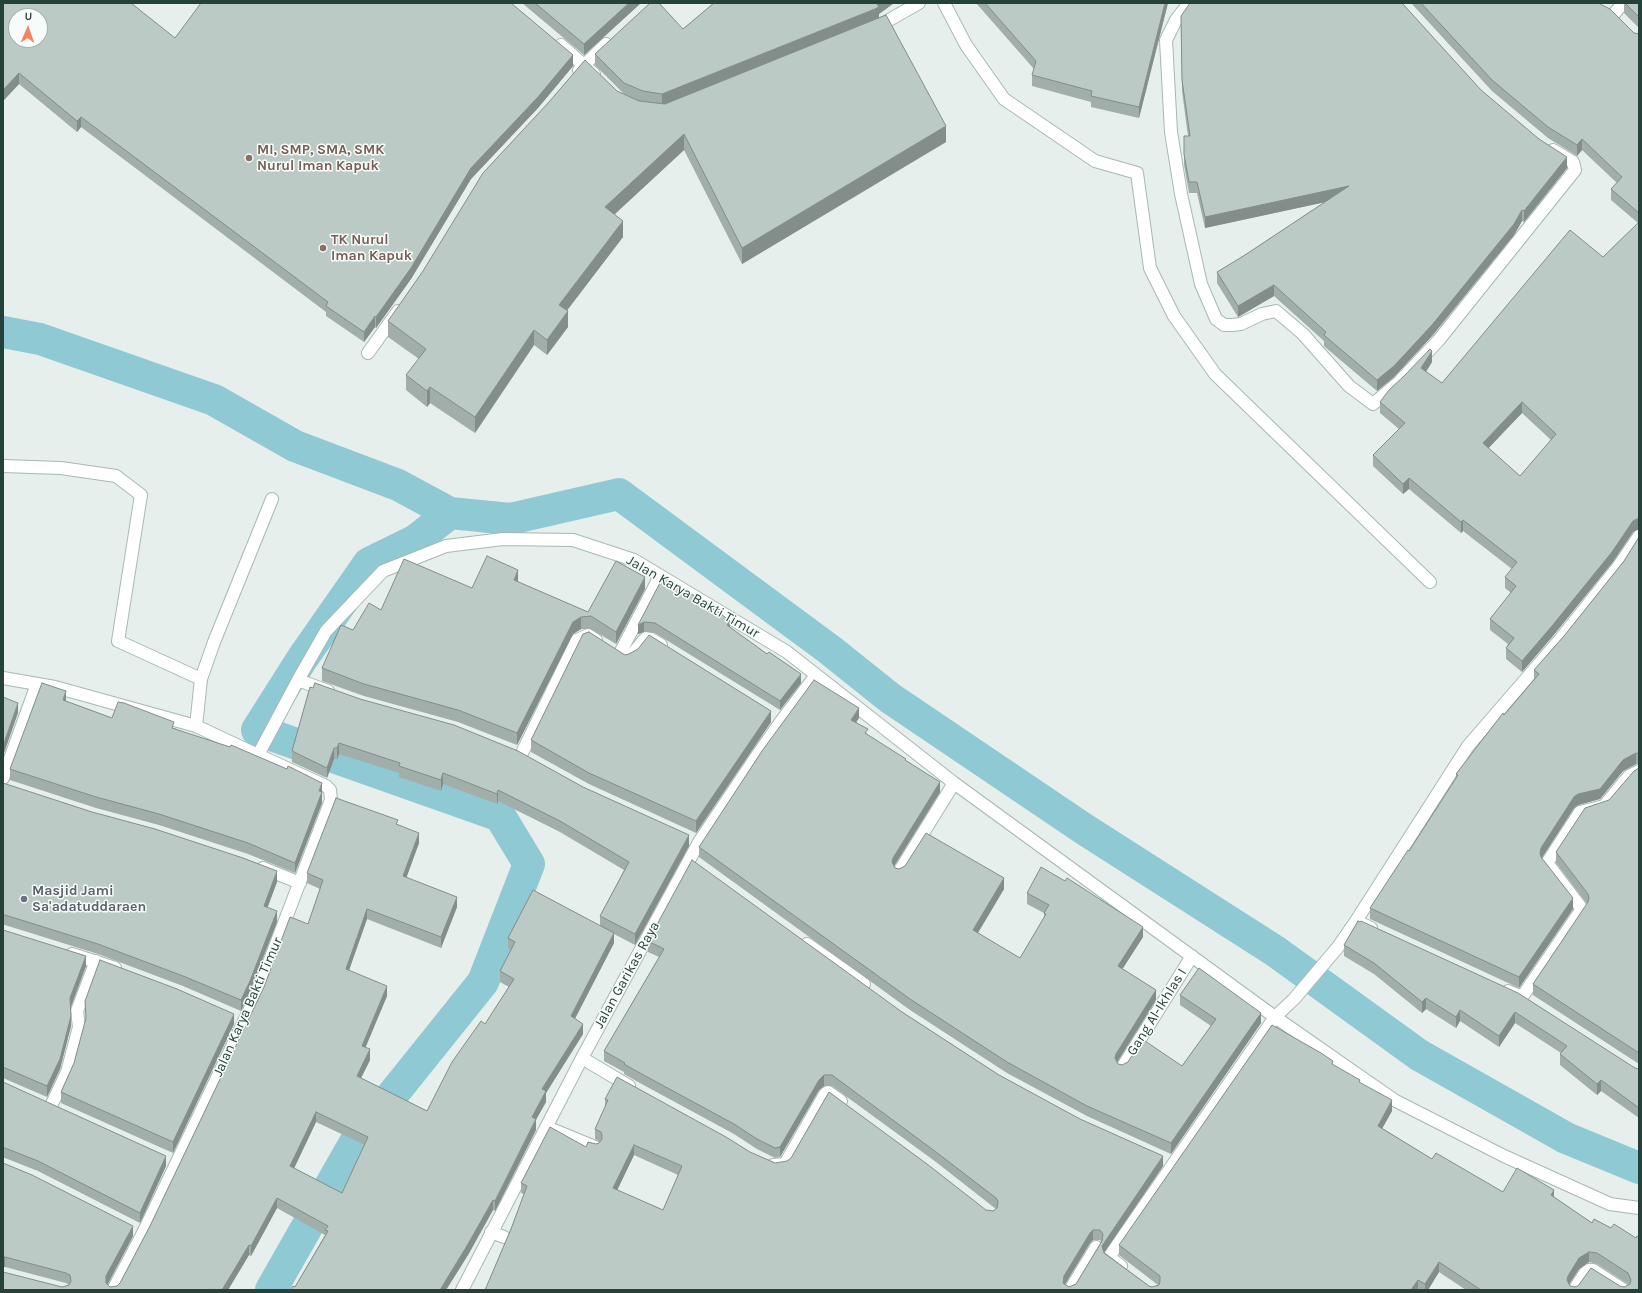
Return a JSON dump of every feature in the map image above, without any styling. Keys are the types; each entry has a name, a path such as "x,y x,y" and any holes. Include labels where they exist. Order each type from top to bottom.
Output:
{"street":[{"path":"863,33 878,27 919,3"},
{"path":"944,3 966,45 1004,100 1095,161 1137,173 1150,268 1174,316 1215,374 1430,582"},
{"path":"1189,3 1176,20 1166,40 1171,132 1181,194 1201,284 1216,319 1224,325 1241,324 1262,314 1276,310 1303,334 1349,386 1373,404 1399,382 1438,341 1576,170 1573,162 1544,144"},
{"path":"1623,3 1610,12 1624,23"},
{"path":"574,77 584,65 618,34"},
{"path":"550,36 600,80"},
{"path":"368,353 404,302"},
{"path":"3,466 61,468 116,476 142,495 118,641 201,679"},
{"path":"196,726 201,679 217,635 272,499"},
{"path":"1128,1271 1109,1257 1275,1017 1294,999 1338,947 1468,746 1558,642 1618,567 1639,536"},
{"name":"Jalan Karya Bakti Timur","path":"260,750 278,715 326,631 383,571 446,546 503,539 573,540 634,560 788,652 954,782 1275,1017 1394,1100 1504,1156 1610,1204 1639,1208"},
{"path":"619,655 660,576"},
{"path":"534,762 517,753 577,640 584,636 591,636 626,659 630,657 646,638 651,639 670,650"},
{"name":"Jalan Garikas Raya","path":"462,1290 582,1058 695,864 699,842 778,717 816,675"},
{"name":"Jalan Karya Bakti Timur","path":"3,678 55,688 196,726 260,750 326,786 330,790 331,800 257,994 240,1019 177,1163 113,1290"},
{"path":"298,680 336,694"},
{"path":"3,778 37,684"},
{"path":"1522,997 1582,908 1547,863 1580,812 1604,806 1629,776 1639,770"},
{"path":"899,872 954,782"},
{"path":"687,836 699,842"},
{"path":"253,864 300,883"},
{"path":"1356,921 1385,934"},
{"path":"799,938 875,993"},
{"path":"63,951 96,961 124,972"},
{"name":"Gang Al-Ikhlas I","path":"1122,1068 1192,956"},
{"path":"38,1100 55,1108 67,1072 79,1027 77,1011 96,961"},
{"path":"1500,987 1535,1005"},
{"path":"582,1058 640,1092"},
{"path":"760,1159 774,1166 785,1164 825,1094 828,1092 852,1110"},
{"path":"546,1127 595,1148"},
{"path":"1160,1156 1174,1163"},
{"path":"163,1157 177,1163"},
{"path":"129,1226 143,1233"},
{"path":"491,1232 504,1237"},
{"path":"1070,1290 1096,1246"},
{"path":"1574,1290 1585,1273 1589,1270 1593,1270 1624,1290"}],"building":[{"path":"3,3 131,3 175,38 201,3 511,3 573,55 538,97 471,168 411,268 364,332 326,306 328,302 81,117 77,121 19,73 4,89"},
{"path":"535,3 629,3 584,44"},
{"path":"650,3 659,3 683,29 714,3 879,3 877,4 879,7 662,94 643,91 624,83 595,54"},
{"path":"985,3 1165,3 1139,107 1091,96 1092,91 1032,75 1036,61"},
{"path":"1190,3 1402,3 1481,90 1539,139 1567,157 1524,211 1522,210 1514,224 1432,325 1394,366 1377,380 1325,336 1324,335 1326,332 1274,285 1238,306 1217,272 1349,186 1205,217 1197,182 1189,182 1184,154 1184,136 1190,136 1182,80 1181,16"},
{"path":"1421,3 1598,3 1610,9 1634,33 1639,34 1639,213 1611,189 1622,177 1582,139 1577,145 1548,127 1492,80"},
{"path":"1625,3 1639,3 1639,17"},
{"path":"886,15 946,126 742,248 684,134 605,207 623,221 559,305 568,311 547,340 534,330 475,417 430,387 427,391 406,375 426,349 388,321 423,271 483,173 549,102 585,60 617,91 639,101 665,104"},
{"path":"1639,222 1639,518 1633,521 1612,552 1522,661 1506,648 1514,638 1490,619 1516,586 1505,577 1517,562 1463,520 1461,522 1409,478 1403,484 1373,455 1405,423 1380,402 1389,390 1430,349 1432,351 1421,368 1442,383 1570,230 1603,257","holes":["1522,402 1556,434 1520,476 1483,443"]},
{"path":"1639,537 1639,754 1636,753 1623,760 1600,789 1578,794 1574,797 1541,848 1541,857 1573,898 1519,977 1370,908 1458,775 1456,774 1503,713 1504,715 1539,674 1534,670 1564,636 1624,561"},
{"path":"487,556 518,570 514,580 588,612 616,561 645,577 616,632 591,616 581,617 573,622 517,733 458,710 364,684 322,668 341,625 353,630 369,603 381,610 404,559 472,588"},
{"path":"663,577 708,604 730,621 727,625 767,654 769,652 801,674 780,701 655,623 644,622 638,625"},
{"path":"589,632 625,655 638,649 649,635 771,711 696,821 589,773 531,740 583,634"},
{"path":"814,680 859,708 851,720 868,729 865,733 940,782 893,858 892,862 895,868 899,869 905,866 926,833 1004,878 973,930 1020,958 1046,914 1044,913 1049,905 1027,893 1041,867 1065,881 1067,878 1143,927 1118,966 1156,990 1116,1054 1115,1058 1118,1064 1122,1065 1128,1062 1142,1039 1182,1066 1216,1019 1180,995 1199,968 1261,1013 1171,1143 1087,1106 1007,1062 910,999 699,847 762,751"},
{"path":"42,683 66,691 63,700 112,718 118,702 124,703 174,722 172,728 230,747 231,745 287,769 288,766 322,783 319,791 322,792 295,863 248,843 159,814 96,797 10,769"},
{"path":"315,683 360,699 454,725 518,751 583,787 689,835 635,934 600,916 629,862 560,821 498,790 497,794 443,773 441,780 399,766 400,763 339,743 337,748 334,748 327,768 292,751 310,687 313,688"},
{"path":"3,697 18,703 3,746"},
{"path":"1639,768 1639,1053 1533,984 1588,902 1589,898 1588,894 1556,852 1585,808 1609,800 1634,771"},
{"path":"3,783 92,812 155,829 243,858 277,871 264,906 277,911 250,981 241,1000 98,944 3,915"},
{"path":"336,798 398,820 396,824 419,833 403,876 457,897 441,937 367,909 346,969 387,986 362,1046 370,1049 357,1076 427,1111 452,1062 481,1021 485,1024 514,979 500,971 515,942 508,938 533,890 614,933 571,1016 583,1024 542,1089 546,1091 532,1117 536,1119 495,1201 493,1200 440,1290 290,1290 293,1286 295,1287 328,1231 325,1230 328,1226 277,1198 251,1246 249,1245 222,1290 3,1290 3,1272 62,1287 69,1285 71,1281 70,1275 66,1273 3,1257 3,1163 32,1175 133,1226 106,1276 106,1283 110,1287 117,1286 120,1283 150,1226 264,987 290,917 308,924 323,880 307,873","holes":["316,1112 368,1137 342,1193 290,1166"]},
{"path":"692,860 902,1012 999,1075 1080,1119 1163,1156 1102,1246 1104,1253 1149,1286 1152,1287 1159,1285 1160,1276 1119,1245 1272,1025 1321,1053 1333,1061 1332,1064 1360,1080 1359,1082 1392,1100 1378,1126 1432,1159 1436,1153 1503,1192 1517,1168 1554,1190 1551,1195 1592,1223 1594,1219 1611,1228 1614,1224 1636,1238 1637,1236 1639,1237 1639,1290 1481,1290 1439,1262 1425,1284 1418,1280 1411,1290 485,1290 511,1229 527,1186 521,1183 550,1127 586,1147 588,1142 596,1144 599,1143 602,1139 602,1135 601,1132 595,1129 608,1100 605,1099 617,1077 726,1137 750,1152 775,1163 787,1161 791,1158 829,1092 927,1164 986,1210 993,1211 997,1208 998,1201 996,1198 832,1075 824,1075 819,1080 780,1147 775,1148 638,1072 604,1051 664,949 648,941","holes":["634,1145 682,1166 663,1210 613,1188","1093,1230 1100,1230 1103,1234 1102,1241 1076,1284 1069,1287 1063,1283 1064,1276","1589,1252 1597,1253 1628,1273 1631,1280 1630,1284 1624,1287 1620,1286 1591,1268 1578,1286 1570,1286 1567,1280 1568,1276 1579,1258"]},
{"path":"1358,921 1361,921 1518,993 1635,1068 1639,1069 1639,1108 1601,1080 1597,1084 1560,1054 1567,1046 1515,1012 1499,1036 1460,1010 1456,1017 1426,998 1422,1002 1374,963 1344,945"},
{"path":"3,930 86,956 70,998 71,1016 60,1059 47,1086 3,1067"},
{"path":"100,960 177,989 234,1014 173,1142 61,1092 74,1063 86,1018 85,1001"},
{"path":"3,1082 166,1156 140,1213 38,1161 3,1148"}],"waterway":[{"path":"3,332 40,339 214,400 295,446 398,485 450,513 510,519 619,494 830,650 890,698 1084,829 1275,951 1419,1055 1566,1138 1639,1168"},
{"path":"271,1290 357,1139 483,982 529,864 500,816 257,730 302,659 369,563 416,540 450,513"}],"place":[{"name":"MI, SMP, SMA, SMK Nurul Iman Kapuk","path":"249,158"},
{"name":"TK Nurul Iman Kapuk","path":"323,248"},
{"name":"Masjid Jami Sa'adatuddaraen","path":"24,899"}]}
